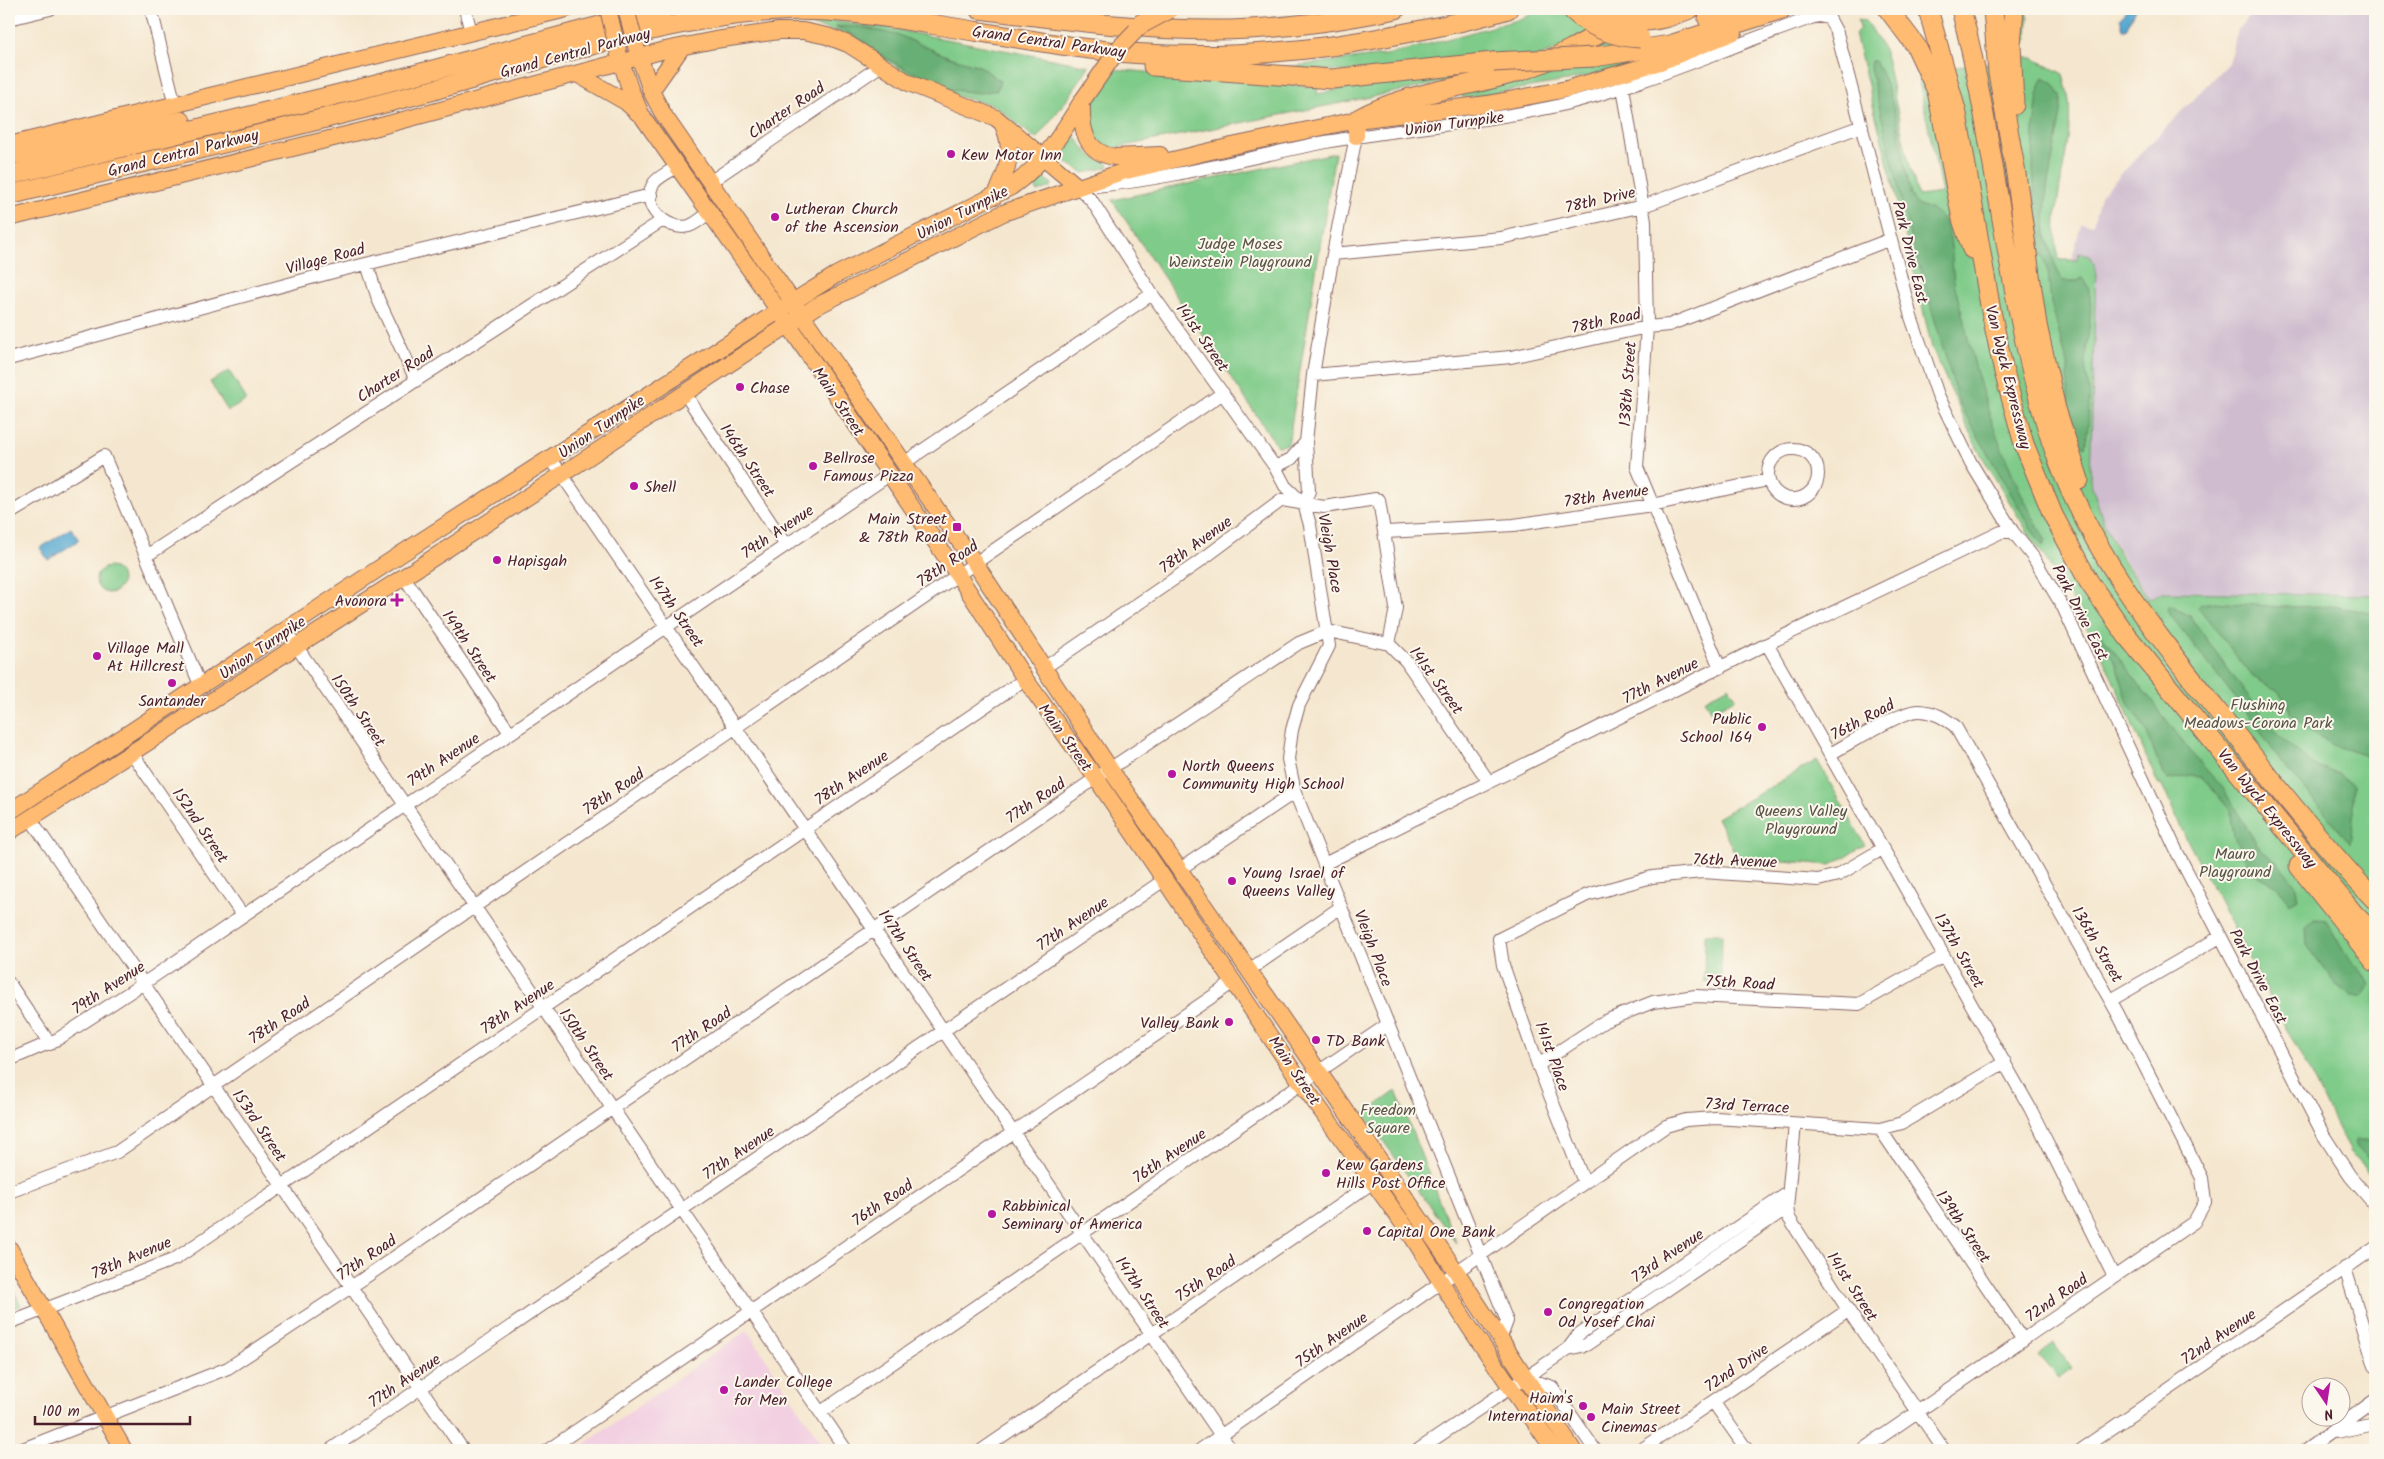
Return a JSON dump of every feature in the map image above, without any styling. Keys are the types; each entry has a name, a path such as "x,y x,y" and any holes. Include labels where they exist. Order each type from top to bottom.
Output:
{"highway":[{"name":"Grand Central Parkway","path":"9,175 323,98 664,9"},
{"name":"Grand Central Parkway","path":"979,9 1123,26 1216,30 1318,22 1396,9"},
{"path":"1139,25 1169,9"},
{"path":"1017,13 1200,20 1265,16 1318,9"},
{"path":"1426,29 1480,9"},
{"name":"Grand Central Parkway","path":"9,195 384,103 610,41 732,15 792,10 853,13 1050,43 1151,54 1252,55 1342,46 1426,29 1508,9"},
{"path":"1571,9 1590,24 1607,32 1640,38 1681,28 1736,9"},
{"path":"1591,9 1607,18 1626,22 1646,22 1690,9"},
{"path":"1356,128 1380,108 1414,96 1502,76 1528,68 1574,48 1640,9"},
{"path":"1050,43 1138,64 1318,79 1353,78 1493,62 1594,57 1670,45 1782,9"},
{"path":"1888,9 1909,34 1922,56 1937,91 1962,220 1991,311"},
{"name":"Van Wyck Expressway","path":"1928,9 1957,114 1991,311 2017,420 2032,465 2053,515 2089,582 2163,682 2209,735 2354,914 2375,935"},
{"name":"Van Wyck Expressway","path":"1961,9 2033,377 2057,458 2097,543 2126,592 2172,654 2320,839 2375,900"},
{"path":"1993,9 2003,42 2016,174 2036,318 2047,372 2097,543"},
{"path":"2003,42 2014,9"},
{"path":"9,155 211,114 323,98"},
{"path":"2163,682 2200,742 2375,962"}],"main road":[{"path":"9,145 567,9"},
{"name":"Main Street","path":"608,9 620,58 642,116 676,167 779,311 888,475 958,575 1024,679 1096,778 1164,880 1235,981 1302,1084 1410,1234 1470,1328 1519,1382 1573,1450"},
{"name":"Main Street","path":"626,9 638,54 651,91 663,114 975,563 1110,769 1456,1271 1500,1340 1554,1450"},
{"name":"Union Turnpike","path":"9,812 794,301 845,271 995,196 1023,178 1043,158 1109,61 1139,25 1158,9"},
{"name":"Union Turnpike","path":"9,832 789,327 817,306 1003,213 1122,172 1196,154 1356,128 1595,82 1677,55 1787,9"},
{"name":"Grand Central Parkway","path":"9,218 366,130 577,74 620,58 766,32 803,31 838,39 909,83 976,108 1002,123 1078,187"},
{"path":"651,91 682,46"},
{"path":"577,74 626,102 642,116"},
{"path":"1082,101 1083,134 1090,145 1101,153 1115,157 1196,154"},
{"path":"995,196 1010,161 1008,133 1002,123"},
{"path":"1023,178 1032,191 1033,203"},
{"path":"9,1248 124,1450"}],"street":[{"path":"9,19 50,9"},
{"path":"151,9 175,105"},
{"path":"466,9 471,32"},
{"name":"Union Turnpike","path":"1078,187 1136,182 1356,128 1497,118 1558,105 1623,87 1819,16"},
{"name":"Park Drive East","path":"1819,16 1828,18 1837,32 1911,317 1938,395 1971,463 2013,532 2033,557 2063,607 2177,852 2324,1136 2350,1176 2375,1205"},
{"name":"Charter Road","path":"710,182 880,66"},
{"name":"138th Street","path":"1623,87 1646,222 1648,327 1637,467 1720,668"},
{"name":"78th Drive","path":"1333,254 1501,238 1643,206 1862,126"},
{"name":"Vleigh Place","path":"1356,128 1313,375 1306,442 1309,491 1304,504 1309,516 1328,631 1328,646 1300,705 1292,730 1288,759 1295,792 1507,1320 1500,1340"},
{"path":"676,167 656,181 651,189 654,210 663,220 680,227 691,226 709,213"},
{"name":"141st Street","path":"1078,187 1092,201 1152,294 1275,467 1285,486 1304,504"},
{"name":"Village Road","path":"9,358 368,264 651,195"},
{"name":"Charter Road","path":"146,556 663,220"},
{"name":"78th Road","path":"1313,375 1511,358 1648,327 1669,325 1891,239"},
{"path":"368,264 378,299 416,380"},
{"path":"904,463 1152,294"},
{"name":"146th Street","path":"685,394 785,544"},
{"name":"78th Road","path":"9,1192 117,1152 1223,394"},
{"path":"1275,467 1291,458 1306,442"},
{"path":"1785,449 1801,449 1814,458 1818,466 1816,485 1801,498 1792,499 1780,496 1768,480 1768,469 1771,461 1776,454 1785,449"},
{"path":"9,514 104,456 201,687"},
{"name":"147th Street","path":"551,459 667,625 1231,1450"},
{"name":"79th Avenue","path":"9,1060 50,1044 143,984 888,475"},
{"name":"78th Avenue","path":"1386,532 1514,525 1652,505 1768,480"},
{"name":"78th Avenue","path":"1044,668 1196,564 1282,500 1324,506 1379,500"},
{"name":"141st Street","path":"1379,500 1386,532 1396,608 1389,644 1406,660 1489,782"},
{"name":"77th Avenue","path":"1324,864 1767,644 2002,532 2013,532"},
{"name":"149th Street","path":"404,577 510,733"},
{"name":"150th Street","path":"286,630 846,1450"},
{"path":"1328,631 1389,644"},
{"name":"77th Road","path":"20,1450 228,1368 351,1287 1096,778 1299,643 1328,631"},
{"name":"137th Street","path":"1767,644 2005,1062 2114,1277"},
{"name":"78th Avenue","path":"9,1323 175,1259 1024,679"},
{"name":"76th Road","path":"1830,754 1903,715 1918,710 1938,714"},
{"name":"136th Street","path":"1938,714 1955,726 2111,1000 2202,1178 2205,1202"},
{"name":"152nd Street","path":"132,753 243,916"},
{"path":"1180,868 1295,792"},
{"name":"153rd Street","path":"30,818 463,1450"},
{"name":"76th Avenue","path":"1499,939 1587,895 1652,877 1703,872 1818,880 1838,875 1884,848"},
{"name":"77th Avenue","path":"330,1450 1164,880"},
{"path":"1249,970 1341,907"},
{"path":"2111,1000 2220,937"},
{"name":"141st Place","path":"1499,939 1503,965 1538,1065 1584,1182"},
{"name":"75th Road","path":"1538,1065 1605,1021 1653,1002 1696,996 1859,1004 1944,956"},
{"name":"76th Road","path":"548,1450 1235,981"},
{"path":"9,983 50,1044"},
{"name":"76th Avenue","path":"821,1412 1387,1025"},
{"name":"73rd Terrace","path":"1479,1254 1666,1126 1686,1120 1716,1118 1880,1130 1902,1122 2005,1062"},
{"name":"141st Street","path":"1795,1124 1788,1192 1787,1208 1789,1218 1848,1310 1944,1450"},
{"name":"139th Street","path":"1880,1130 2023,1340"},
{"name":"75th Road","path":"982,1450 1372,1183"},
{"name":"73rd Avenue","path":"1418,1450 1568,1349 1579,1334 1788,1192"},
{"name":"72nd Road","path":"1862,1450 2194,1222 2205,1202"},
{"name":"73rd Avenue","path":"1568,1349 1586,1345 1787,1208"},
{"name":"72nd Avenue","path":"2080,1450 2375,1248"},
{"name":"75th Avenue","path":"1200,1450 1442,1283 1479,1254"},
{"path":"2346,1268 2375,1366"},
{"name":"72nd Drive","path":"1641,1450 1848,1310"},
{"path":"1519,1382 1552,1387 1595,1450"},
{"path":"2306,1450 2375,1400"},
{"path":"1714,1402 1747,1450"},
{"path":"2332,1433 2375,1424"}],"shaded area":[{"path":"2256,9 2375,9 2375,598 2162,592 2148,599 2105,526 2090,480 2093,260 2072,260 2081,223 2093,225 2100,196 2228,63 2238,29"},
{"name":"Lander College for Men","path":"747,1330 826,1450 576,1450"}],"green space":[{"path":"1545,9 1629,9 1568,45 1502,71 1109,149 1094,136 1089,128 1088,120 1093,102 1112,69 1318,87 1317,94 1365,84 1364,73 1286,67 1392,54 1517,20"},
{"path":"1653,9 1669,9 1628,44 1624,67 1567,81 1463,98 1461,91 1592,45"},
{"name":"Flushing Meadows-Corona Park","path":"2020,10 2025,10 2028,18 2027,41 2021,46 2022,58 2033,58 2063,74 2068,94 2068,141 2058,200 2056,240 2059,260 2077,260 2078,254 2082,253 2089,255 2096,268 2090,480 2105,526 2122,558 2149,599 2162,592 2375,595 2375,1180 2351,1154 2339,1132 2316,1084 2182,830 2162,785 2158,784 2112,677 2073,601 2024,526 1977,448 1932,348 1855,34 1860,28 1858,20 1865,21 1870,26 1885,52 1904,143 1918,196 1942,193 1917,72 2019,59"},
{"path":"831,21 882,27 1089,66 1069,97 1036,139 994,105 960,97 912,76 839,32 796,22"},
{"path":"835,26 861,27 901,36 949,57 980,66 1000,81 997,90 980,93 952,90 906,69 877,53 862,40"},
{"path":"1871,61 1875,61 1889,92 1898,126 1911,195 1916,204 1936,212 1944,221 1947,229 1951,244 1955,287 1988,410 2019,489 2046,541 2043,546 2031,529 1959,403 1907,224 1870,68"},
{"path":"2044,78 2054,84 2061,96 2061,113 2047,188 2046,236 2057,270 2063,281 2077,281 2083,278 2090,295 2090,318 2085,362 2089,402 2085,447 2079,442 2068,411 2068,366 2051,303 2048,272 2037,242 2033,168 2034,127 2039,86"},
{"path":"1073,134 1088,153 1098,160 1108,163 1109,167 1084,173 1062,160 1061,150"},
{"name":"Judge Moses Weinstein Playground","path":"1335,153 1288,445 1277,446 1112,200"},
{"path":"1038,174 1052,184 1051,187 1038,192 1031,180"},
{"path":"229,371 247,400 228,411 210,382"},
{"path":"109,567 118,571 122,580 118,589 109,593 100,589 96,580 100,571"},
{"path":"2214,602 2282,607 2331,606 2375,613 2375,759 2333,745 2306,728 2290,714 2289,705 2277,690 2253,677 2198,607 2201,604"},
{"path":"2169,605 2190,616 2246,694 2281,738 2314,765 2339,774 2353,785 2353,820 2350,843 2279,759 2251,718 2167,611"},
{"path":"2097,629 2194,756 2222,787 2260,849 2279,864 2295,884 2298,898 2290,903 2276,885 2253,873 2234,837 2230,810 2203,778 2191,775 2168,780 2163,775 2146,730 2129,705 2116,664 2095,632"},
{"path":"1729,686 1736,698 1711,712 1704,700"},
{"name":"Queens Valley Playground","path":"1817,760 1865,845 1831,865 1737,857 1717,818"},
{"path":"2314,919 2326,920 2344,952 2360,969 2369,985 2363,996 2351,996 2335,984 2307,945 2306,928"},
{"path":"1705,934 1722,934 1721,981 1704,981"},
{"name":"Freedom Square","path":"1396,1091 1456,1243 1364,1114"},
{"path":"2356,1141 2375,1141 2375,1167 2356,1146"},
{"path":"9,1283 21,1305 9,1310"},
{"path":"2054,1343 2072,1368 2058,1378 2038,1355"}],"water":[{"path":"2126,9 2136,9 2126,29 2123,29 2120,18"},
{"path":"71,528 79,540 48,560 40,548"}],"place":[{"name":"Kew Motor Inn","path":"951,154"},
{"name":"Lutheran Church of the Ascension","path":"775,217"},
{"name":"Chase","path":"740,387"},
{"name":"Bellrose Famous Pizza","path":"813,466"},
{"name":"Shell","path":"634,486"},
{"name":"Main Street & 78th Road","path":"957,527"},
{"name":"Hapisgah","path":"497,560"},
{"name":"Avonora","path":"397,600"},
{"name":"Village Mall At Hillcrest","path":"97,656"},
{"name":"Santander","path":"172,683"},
{"name":"Public School 164","path":"1762,727"},
{"name":"North Queens Community High School","path":"1172,774"},
{"name":"Young Israel of Queens Valley","path":"1232,881"},
{"name":"Valley Bank","path":"1229,1022"},
{"name":"TD Bank","path":"1316,1040"},
{"name":"Kew Gardens Hills Post Office","path":"1326,1173"},
{"name":"Rabbinical Seminary of America","path":"992,1214"},
{"name":"Capital One Bank","path":"1367,1231"},
{"name":"Congregation Od Yosef Chai","path":"1548,1312"},
{"name":"Lander College for Men","path":"724,1390"},
{"name":"Haim's International","path":"1583,1406"},
{"name":"Main Street Cinemas","path":"1591,1417"}],"park label":[{"name":"Mauro Playground","path":"2235,862"}]}
